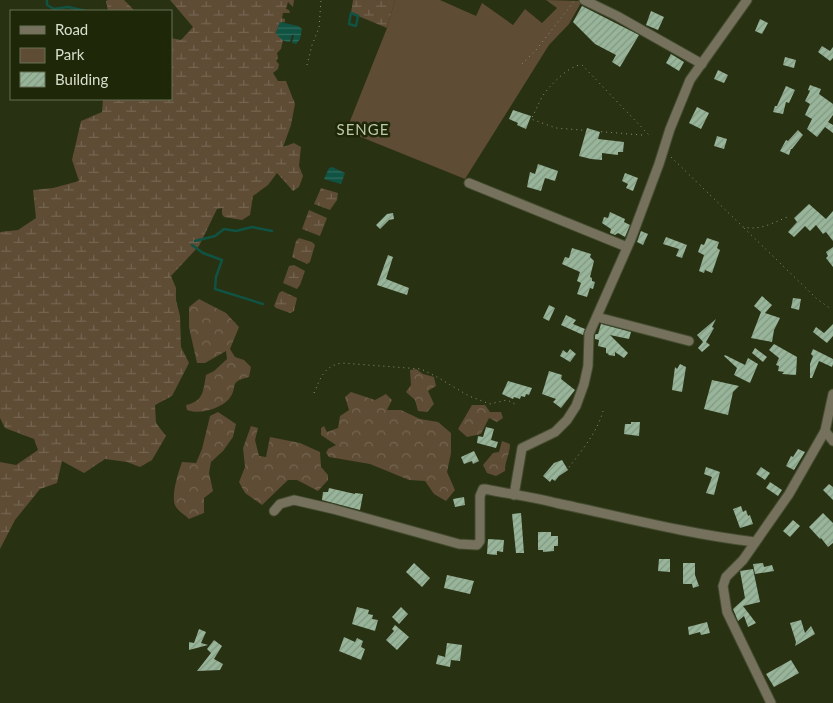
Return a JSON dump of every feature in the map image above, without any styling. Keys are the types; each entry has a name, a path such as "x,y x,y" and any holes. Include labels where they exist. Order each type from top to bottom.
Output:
{"street":[{"path":"584,0 617,16 702,64"},
{"path":"514,496 522,448 555,432 567,420 576,406 588,366 589,334 627,246 685,91 747,0"},
{"path":"469,183 627,246"},
{"path":"597,317 689,341"},
{"path":"771,703 727,612 723,586 726,577 743,560 789,494 825,432 833,394"},
{"path":"825,432 833,441"},
{"path":"274,511 280,504 294,500 470,546 477,545 480,541 480,496 483,489 553,502 663,528 755,542"}],"path":[{"path":"307,65 319,28 322,0"},
{"path":"522,64 536,50 575,0"},
{"path":"642,135 556,128 532,119 542,98 550,87 568,70 582,65 649,135"},
{"path":"663,149 816,299 830,309"},
{"path":"743,227 752,229 764,227 790,216"},
{"path":"314,393 322,375 331,365 342,363 421,369 469,396 490,404 507,400 517,405"},
{"path":"566,471 585,445 600,420 603,411"}],"green space":[{"path":"124,0 134,10 108,10 106,1"},
{"path":"170,0 294,0 293,7 288,2 286,9 290,13 283,13 282,18 285,19 285,22 280,22 276,33 283,40 281,49 277,53 278,69 273,73 278,81 286,81 295,104 291,125 283,147 294,143 301,147 299,166 303,176 299,187 293,191 277,173 268,185 253,196 250,215 242,220 224,217 222,208 217,209 199,246 171,276 176,288 176,300 180,316 181,347 189,363 172,396 155,405 156,423 166,436 152,460 140,467 127,462 105,459 84,473 62,461 57,483 40,489 15,520 0,549 0,462 16,465 38,450 34,439 5,428 0,418 0,232 18,230 36,218 33,190 53,188 79,181 72,160 81,121 102,112 103,100 172,100 172,38 181,40 193,27"},
{"path":"353,0 395,0 387,28 351,13"},
{"path":"395,0 440,0 476,16 482,3 513,25 525,9 542,23 557,8 546,0 582,1 569,24 549,45 465,179 346,131 387,28"},
{"path":"321,188 338,193 337,200 330,210 314,204"},
{"path":"309,210 327,218 320,236 302,229"},
{"path":"299,238 312,242 315,245 310,262 307,264 292,257 296,241"},
{"path":"294,265 305,271 297,289 283,283 289,266"},
{"path":"282,291 297,298 294,311 290,313 274,306 279,293"},
{"path":"199,299 226,313 239,327 230,349 235,357 244,360 251,367 249,377 236,383 232,395 225,403 209,410 197,412 187,410 186,405 199,398 202,394 206,375 214,371 227,359 226,351 205,363 197,363 189,327 189,307"},
{"path":"416,369 423,374 434,377 436,386 428,391 434,404 427,412 418,411 415,400 406,392 411,385 410,370"},
{"path":"351,392 375,400 386,394 392,400 387,410 401,410 420,419 438,422 451,433 451,453 447,472 455,490 446,501 434,494 425,481 409,480 370,464 329,457 326,453 328,449 336,445 321,435 321,428 324,426 327,432 338,428 340,416 349,410 345,397"},
{"path":"472,405 485,405 490,412 501,412 503,418 497,422 489,418 481,434 467,437 458,429"},
{"path":"218,412 236,424 233,437 223,451 211,462 209,473 213,491 204,498 204,513 189,519 174,503 177,479 182,462 196,463 202,449 210,416"},
{"path":"251,426 258,428 255,440 259,456 266,457 270,437 300,443 320,452 321,467 328,475 328,480 318,491 297,480 288,480 262,505 245,493 239,482 245,467 243,448"},
{"path":"502,441 510,444 509,451 505,471 496,476 487,473 483,465 493,453 499,452"}],"water":[{"path":"280,22 298,26 302,29 300,39 296,44 292,43 294,35 292,35 290,42 277,35"},
{"path":"332,167 345,173 341,184 324,179 329,168"}],"building":[{"path":"582,6 639,35 620,67 612,62 616,55 595,44 573,22"},
{"path":"651,11 664,17 658,30 646,25"},
{"path":"760,19 768,23 762,34 755,31"},
{"path":"822,46 830,51 833,47 833,58 830,61 818,52"},
{"path":"671,54 684,62 679,71 666,63"},
{"path":"785,57 796,60 794,68 783,65"},
{"path":"718,70 728,75 724,83 714,79"},
{"path":"810,85 821,89 819,94 833,104 833,115 828,122 833,125 833,133 825,127 817,137 807,129 812,119 805,115 810,104 805,101 810,91 808,90"},
{"path":"786,86 795,90 789,103 786,102 783,114 773,112 775,106 777,106"},
{"path":"697,107 709,113 701,129 689,123"},
{"path":"513,110 531,116 526,129 509,119"},
{"path":"587,128 600,132 598,139 624,142 623,152 618,152 618,155 602,153 602,160 579,156"},
{"path":"798,130 803,135 791,149 789,155 780,151 786,140 788,141"},
{"path":"717,136 727,139 724,149 714,146"},
{"path":"538,164 558,171 555,181 545,178 541,191 527,187 530,172 535,174"},
{"path":"625,173 638,178 633,191 626,188 628,184 622,181"},
{"path":"809,204 826,219 833,211 833,241 826,232 823,234 816,225 810,231 805,226 794,237 788,232 797,222 794,218"},
{"path":"610,212 625,219 624,222 630,225 625,237 618,233 615,235 610,233 611,229 602,223 604,217 608,218"},
{"path":"393,213 394,219 389,220 380,229 376,225 387,214"},
{"path":"641,231 648,234 643,245 637,242"},
{"path":"666,237 687,245 682,258 676,256 679,249 663,244"},
{"path":"707,238 719,242 717,248 720,250 712,273 705,270 704,273 699,271 704,255 698,252 701,244 704,245"},
{"path":"833,247 833,267 826,258 828,256 826,252"},
{"path":"572,248 591,254 590,257 594,261 590,277 595,282 593,289 590,288 587,297 577,294 581,283 577,281 580,272 562,264 565,257 569,258"},
{"path":"388,255 393,257 386,279 409,288 407,295 377,285"},
{"path":"762,296 772,305 765,313 780,318 774,330 772,342 751,338 761,312 754,306"},
{"path":"793,298 801,299 799,310 791,308"},
{"path":"549,305 555,308 549,321 543,318"},
{"path":"566,315 576,320 573,324 585,329 583,335 561,325"},
{"path":"716,319 712,327 714,328 706,342 710,345 702,352 698,348 703,342 697,335"},
{"path":"601,324 631,332 629,339 610,335 628,353 624,358 615,352 615,356 608,355 606,348 598,346 599,340 595,339 595,335 598,334"},
{"path":"833,324 833,336 827,343 813,332 816,327 824,333"},
{"path":"774,344 797,357 796,375 782,374 784,372 778,371 779,366 776,365 779,358 769,350"},
{"path":"755,348 767,357 763,362 752,353"},
{"path":"570,349 576,354 570,362 560,356 563,350 567,353"},
{"path":"813,349 833,359 833,364 832,367 819,361 812,378 810,378 810,364 813,356 811,354"},
{"path":"725,355 745,365 748,358 758,364 750,383 734,375 737,368"},
{"path":"680,364 686,367 682,392 672,390 675,367 677,369"},
{"path":"549,371 562,375 561,379 575,390 561,408 553,402 556,399 542,394"},
{"path":"712,380 739,386 733,392 728,415 704,409"},
{"path":"508,381 532,388 529,395 521,396 520,399 514,397 513,399 502,394"},
{"path":"631,422 640,422 639,436 624,434 625,424 631,424"},
{"path":"486,427 494,429 491,440 498,442 496,448 477,443 478,436 483,437"},
{"path":"798,449 805,452 794,470 786,466 791,456 793,457"},
{"path":"474,451 479,461 473,464 472,461 464,464 461,457"},
{"path":"562,460 568,470 555,481 552,479 550,482 543,476 554,463"},
{"path":"706,467 720,472 714,495 706,493 712,477 704,474"},
{"path":"761,467 770,473 765,480 756,474"},
{"path":"770,482 782,490 778,496 766,488"},
{"path":"829,484 833,487 833,500 823,490"},
{"path":"329,488 363,494 360,510 322,500 323,492 328,492"},
{"path":"464,497 465,505 455,507 453,499"},
{"path":"741,506 743,512 746,510 748,516 750,515 753,524 740,528 733,509"},
{"path":"521,513 524,553 516,553 512,514"},
{"path":"823,513 833,523 833,543 828,547 809,527"},
{"path":"793,520 800,526 790,537 783,531"},
{"path":"538,532 551,532 551,536 558,536 558,546 554,546 554,551 543,552 543,550 538,550"},
{"path":"488,539 504,540 503,552 497,551 497,555 487,554"},
{"path":"659,559 670,559 670,572 658,571"},
{"path":"414,563 430,578 422,587 406,572"},
{"path":"683,563 695,563 695,575 699,586 693,588 692,584 683,584"},
{"path":"763,563 764,567 772,565 774,571 755,574 753,564"},
{"path":"753,569 760,602 743,606 756,623 748,627 744,616 738,621 733,609 745,598 740,571"},
{"path":"447,575 474,581 470,594 444,588"},
{"path":"357,607 369,610 368,614 373,615 372,619 378,620 375,631 352,624"},
{"path":"401,607 408,614 399,624 392,617"},
{"path":"801,620 805,633 811,626 815,634 795,646 796,642 790,623"},
{"path":"707,622 710,633 701,635 700,632 689,635 688,627"},
{"path":"395,625 409,637 397,650 386,640 394,631 392,629"},
{"path":"199,629 206,632 201,643 208,645 189,650 189,642 194,643"},
{"path":"344,637 355,642 357,638 363,641 361,647 365,649 361,660 339,651"},
{"path":"214,640 222,646 214,659 223,664 220,670 197,671 211,653 207,649"},
{"path":"447,643 462,645 460,661 451,660 450,667 436,664 438,655 445,657"},
{"path":"791,660 799,673 774,687 766,674"}],"waterway":[{"path":"47,0 47,5 54,9 68,7 82,10"},
{"path":"351,13 358,16 356,26 349,24 351,13"},
{"path":"195,241 215,236 224,229 236,231 252,227 272,231"},
{"path":"192,245 203,253 222,260 216,277 215,289 263,304"}],"district":[{"name":"SENGE","path":"363,130"}]}
